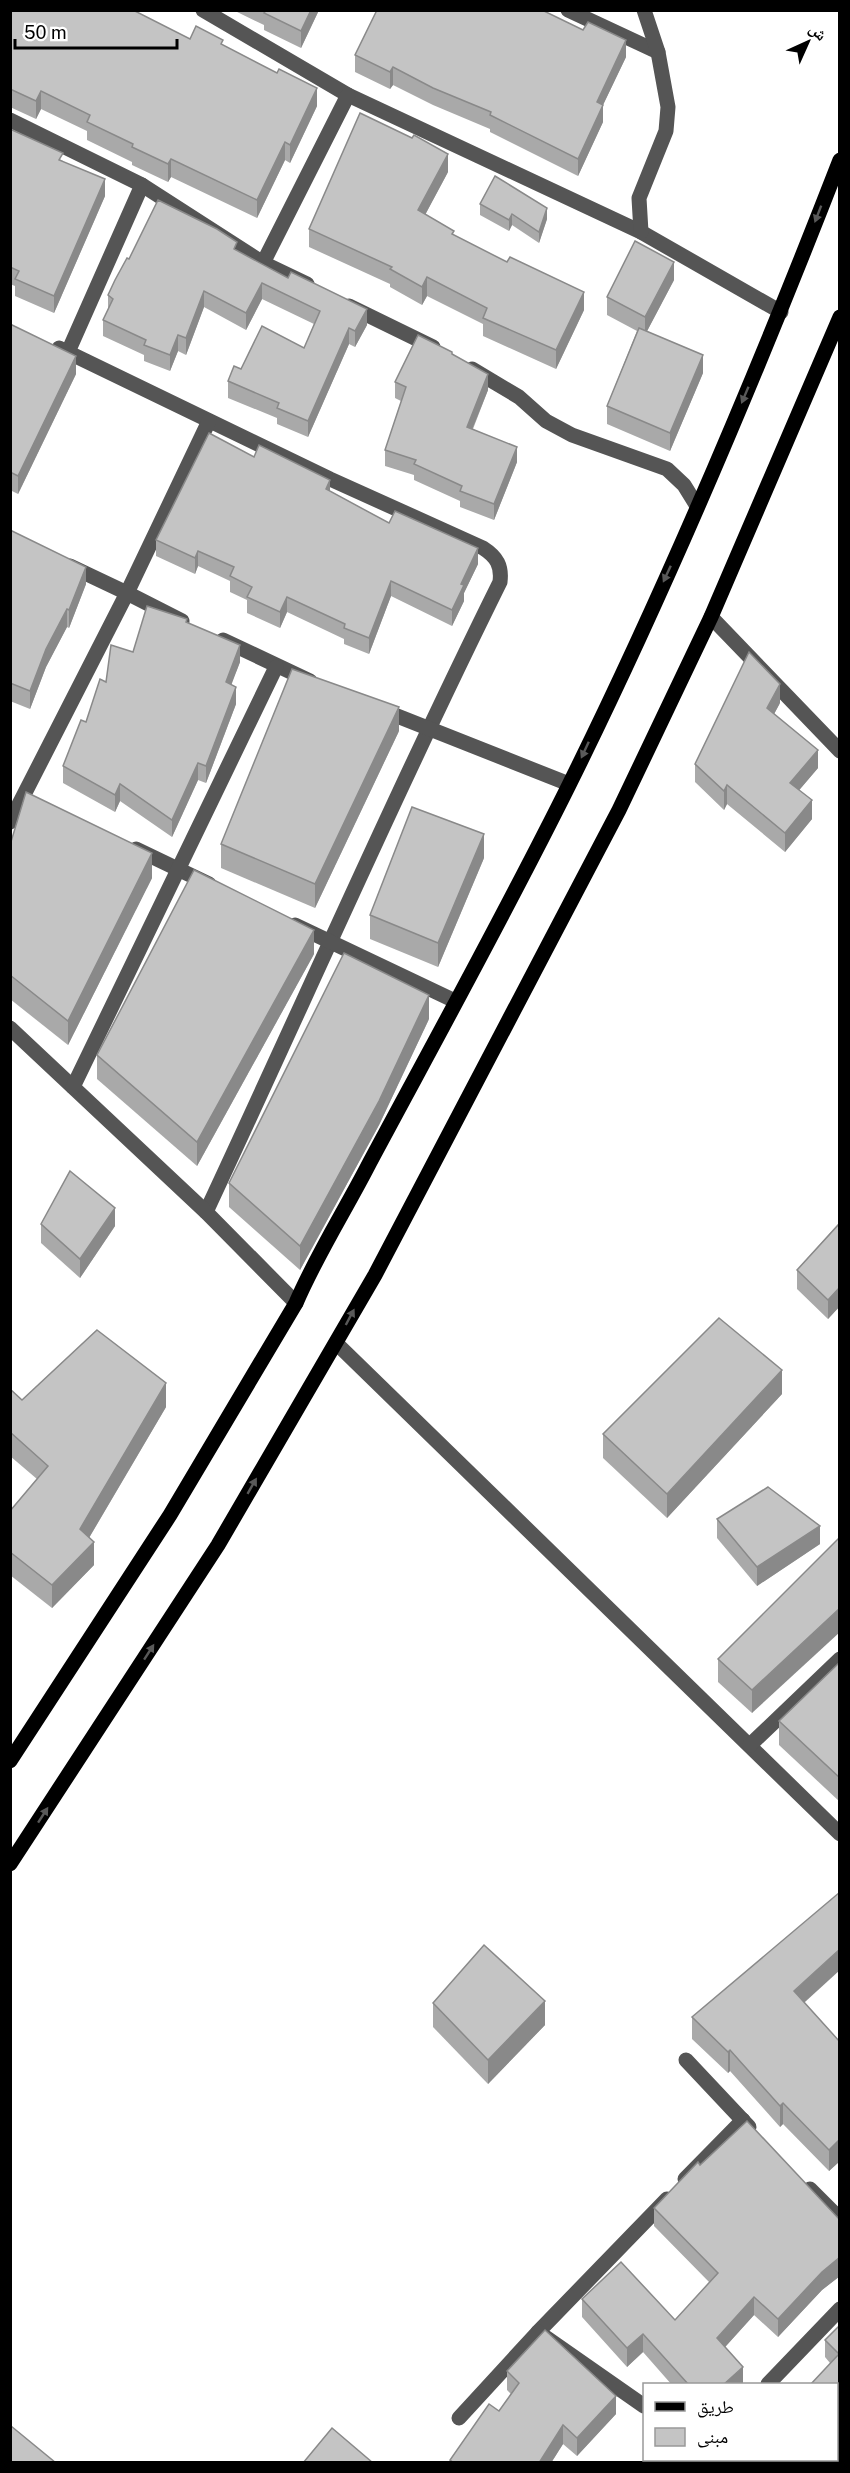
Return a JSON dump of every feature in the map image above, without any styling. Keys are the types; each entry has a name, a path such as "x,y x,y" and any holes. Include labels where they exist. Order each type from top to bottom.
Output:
{"main road":[{"path":"10,1761 170,1515 296,1303 309,1273 357,1188 569,784 697,506 781,312 840,160"},
{"path":"10,1864 218,1545 336,1343 402,1224 619,810 711,617 840,317"}],"street":[{"path":"568,10 658,52"},
{"path":"641,232 639,198 666,131 668,107 658,52 644,10"},
{"path":"205,11 348,95 641,232 781,312"},
{"path":"263,263 348,95"},
{"path":"10,120 141,184 263,263 320,291"},
{"path":"68,352 141,184"},
{"path":"338,300 453,357 519,397 546,421 572,435 667,469 684,485 697,506"},
{"path":"49,343 330,479 483,548 499,562 501,572 500,582 428,729 332,943 206,1212"},
{"path":"10,822 29,798 209,420"},
{"path":"53,557 191,625"},
{"path":"711,617 840,751"},
{"path":"212,635 276,667 320,685"},
{"path":"73,1087 276,667"},
{"path":"363,702 569,784"},
{"path":"127,844 226,892"},
{"path":"284,920 455,1001"},
{"path":"10,1028 206,1212 296,1303"},
{"path":"336,1343 840,1834"},
{"path":"750,1745 840,1659"},
{"path":"686,2060 759,2136"},
{"path":"459,2418 538,2332 743,2120"},
{"path":"799,2178 840,2219"},
{"path":"770,2383 840,2309"},
{"path":"538,2332 643,2405"}],"building":[{"path":"10,10 133,10 190,39 196,26 223,40 221,44 277,73 279,69 317,88 290,145 285,142 257,200 171,159 168,164 132,147 133,144 87,122 90,115 41,91 36,101 10,89"},
{"path":"266,10 311,10 301,31 264,13"},
{"path":"377,10 542,10 583,30 588,22 626,40 597,102 603,105 578,159 490,115 491,112 433,88 393,67 390,72 355,55"},
{"path":"360,113 412,138 414,135 448,154 418,210 454,231 452,234 507,262 510,257 584,292 556,350 483,318 487,308 427,277 422,287 390,269 392,267 309,229"},
{"path":"10,129 63,153 59,160 105,179 54,296 15,279 19,271 10,267"},
{"path":"495,176 547,208 539,232 512,214 509,220 480,204"},
{"path":"158,200 217,229 237,242 234,249 288,278 291,272 367,309 355,331 349,328 308,421 277,408 279,403 228,381 234,366 241,369 262,326 304,348 320,311 262,283 246,313 204,291 186,338 178,335 170,355 144,345 146,340 103,320 113,299 108,295 127,258 129,259"},
{"path":"635,241 674,262 645,317 607,297"},
{"path":"10,324 76,356 18,476 10,472"},
{"path":"639,328 703,355 670,433 607,406"},
{"path":"418,335 488,374 467,427 517,447 494,504 460,491 462,486 414,464 416,460 385,450 406,387 395,382"},
{"path":"209,433 254,457 259,445 330,480 326,489 389,523 395,511 478,548 452,610 391,581 369,638 344,628 345,624 287,597 280,612 247,597 252,587 230,576 234,567 198,551 195,558 156,540"},
{"path":"10,530 86,567 69,610 67,609 46,649 30,691 10,683"},
{"path":"147,606 187,619 186,622 240,645 226,682 236,687 206,766 198,763 172,820 120,784 115,795 63,766 81,720 86,722 100,679 106,682 111,645 133,652"},
{"path":"749,652 780,684 767,708 818,750 790,783 812,800 785,833 727,785 724,791 695,764"},
{"path":"292,669 399,707 315,884 221,844"},
{"path":"26,792 152,853 68,1021 10,975 10,845"},
{"path":"412,807 484,834 438,943 370,915"},
{"path":"194,870 314,930 197,1142 97,1055"},
{"path":"344,953 429,995 379,1101 300,1246 229,1183"},
{"path":"70,1171 115,1208 80,1259 41,1224"},
{"path":"840,1223 840,1287 828,1300 797,1270"},
{"path":"719,1318 782,1370 667,1494 603,1434"},
{"path":"97,1330 166,1383 80,1529 94,1542 52,1585 10,1552 10,1511 48,1466 10,1432 10,1389 22,1400"},
{"path":"768,1487 820,1526 757,1567 717,1519"},
{"path":"840,1537 840,1608 752,1690 718,1659"},
{"path":"840,1662 840,1778 779,1721"},
{"path":"840,1892 840,1949 794,1991 840,2042 840,2139 829,2150 783,2103 780,2106 730,2050 728,2052 692,2017"},
{"path":"484,1945 545,2001 488,2060 433,2003"},
{"path":"747,2121 840,2220 840,2257 822,2272 778,2319 754,2297 717,2338 743,2367 725,2383 687,2383 643,2334 627,2348 582,2299 621,2262 675,2320 718,2273 654,2208 698,2162 700,2165"},
{"path":"840,2325 840,2439 838,2441 838,2383 812,2383 839,2354 825,2340"},
{"path":"545,2330 616,2396 577,2438 563,2425 539,2463 454,2463 450,2460 489,2404 499,2411 519,2383 507,2371"},
{"path":"11,2426 56,2463 10,2463"},
{"path":"332,2428 373,2463 303,2463"}]}
